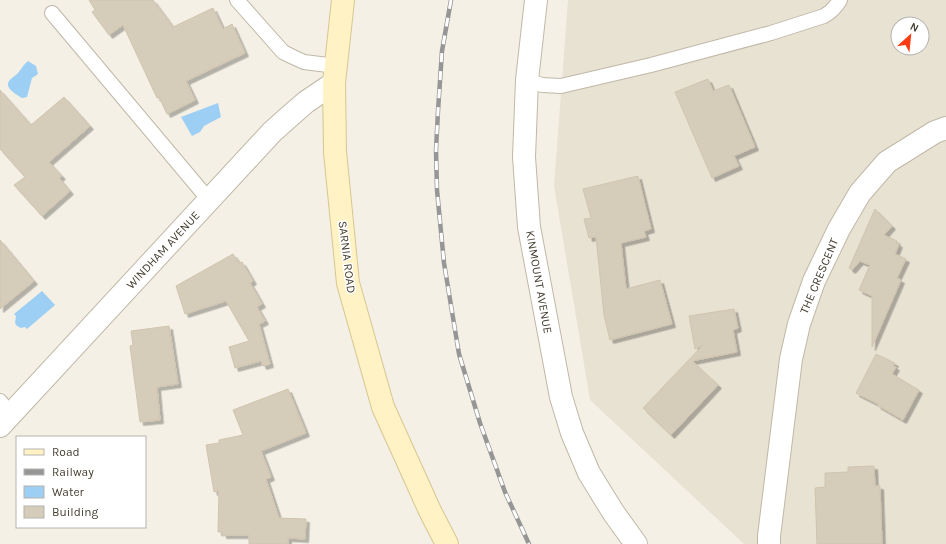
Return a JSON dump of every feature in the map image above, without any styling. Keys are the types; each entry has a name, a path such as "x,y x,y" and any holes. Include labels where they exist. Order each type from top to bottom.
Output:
{"main road":[{"name":"SARNIA ROAD","path":"343,0 335,74 335,152 348,283 383,407 430,511 447,544"}],"street":[{"name":"KINMOUNT AVENUE","path":"536,0 527,80 524,157 529,228 561,397 572,433 589,473 613,512 636,544"},
{"name":"WINDHAM AVENUE","path":"4,414 272,132 335,74"},
{"name":"THE CRESCENT","path":"769,544 791,359 799,324 814,281 839,229 860,193 887,162 935,132 946,128"}],"lane":[{"path":"237,0 283,52 335,74"},
{"path":"527,80 542,85 561,86 651,65 772,33 824,16 831,12 840,0"},
{"path":"52,13 209,200"}],"shaded area":[{"path":"568,0 946,0 946,544 744,544 590,400 554,186"}],"water":[{"path":"28,61 36,66 38,74 32,78 27,97 22,98 10,89 8,84"},
{"path":"218,103 221,117 204,126 200,132 192,136 181,117"},
{"path":"42,291 55,305 27,329 25,327 21,328 17,326 15,323 16,316 14,314"}],"building":[{"path":"89,0 153,0 173,27 213,8 223,29 232,24 245,53 186,81 195,100 167,114 159,97 157,98 123,25 109,35 92,12 95,10"},
{"path":"708,79 713,91 729,85 755,147 734,156 739,166 712,178 675,92"},
{"path":"0,90 31,125 64,97 90,126 49,162 62,176 59,178 70,191 42,216 14,185 25,177 0,149"},
{"path":"638,176 651,229 644,231 646,237 621,243 626,289 660,280 672,324 610,340 604,315 596,237 589,238 584,219 591,218 583,189"},
{"path":"875,209 892,226 884,235 897,241 896,243 899,244 895,254 906,259 897,278 901,280 872,347 872,296 859,290 870,265 860,261 852,270 849,268"},
{"path":"0,240 34,281 0,309"},
{"path":"233,254 239,263 242,262 253,281 250,283 262,304 257,307 265,321 259,324 270,364 263,366 261,361 235,368 229,347 249,341 226,301 185,314 176,286"},
{"path":"734,309 738,328 733,330 737,352 692,361 718,385 671,435 643,408 703,345 695,349 689,316"},
{"path":"169,326 178,384 157,387 160,420 140,422 130,346 133,345 131,331"},
{"path":"876,354 895,363 893,366 896,367 892,374 919,390 903,420 877,405 878,404 856,393"},
{"path":"288,389 306,433 261,451 271,477 266,479 279,518 306,519 305,539 288,538 288,544 249,544 249,535 223,535 223,532 218,532 219,491 214,492 206,445 219,443 219,440 243,435 233,410"},
{"path":"874,466 875,486 880,486 882,544 817,544 815,488 825,487 825,473 848,472 848,467"}],"railway":[{"path":"451,0 442,51 436,150 437,190 444,263 459,354 480,423 505,492 529,544"}]}
